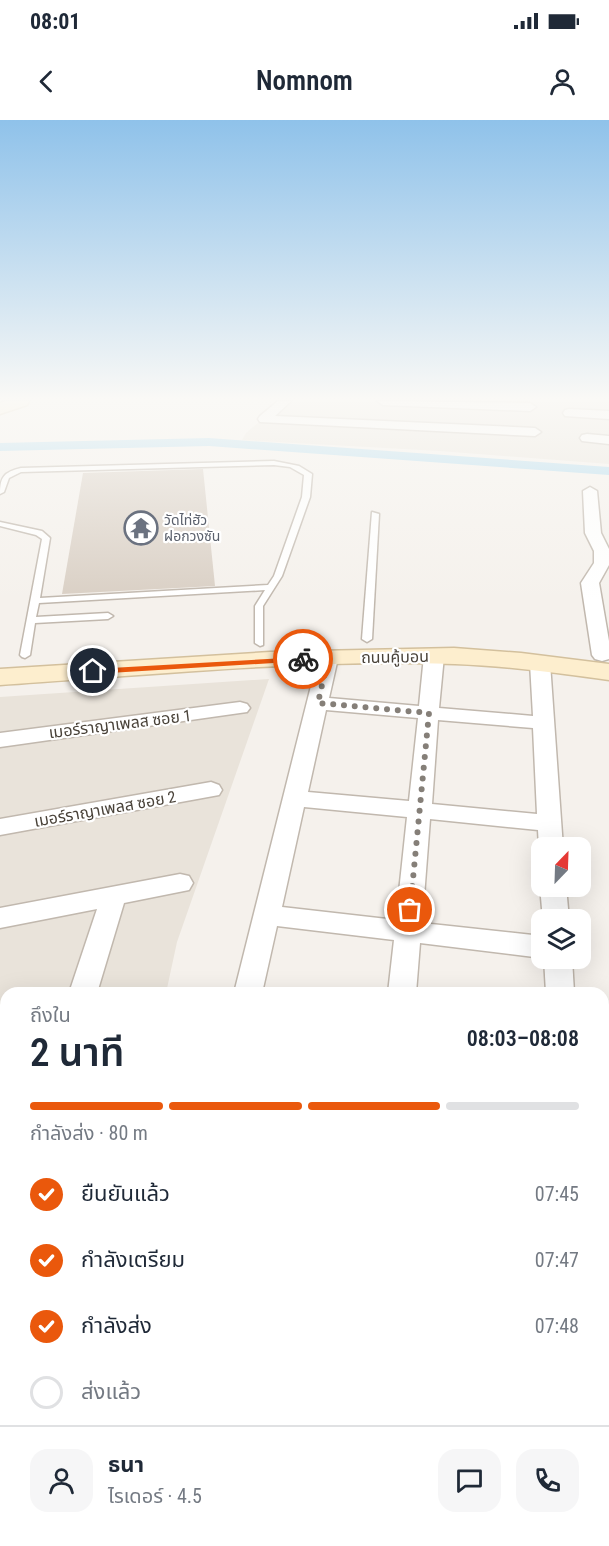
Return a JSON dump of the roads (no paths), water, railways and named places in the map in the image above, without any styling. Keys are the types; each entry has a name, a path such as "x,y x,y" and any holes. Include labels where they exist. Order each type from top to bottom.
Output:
{"main road":[{"name":"ถนนคู้บอน","path":"13,656 367,639 543,648 607,661"},
{"name":"ถนนคู้บอน","path":"0,677 328,658 434,656 540,663 607,661"}],"street":[{"path":"590,492 593,533 602,551 602,563 590,583 607,661"},
{"path":"403,987 434,656"},
{"path":"249,987 328,658"},
{"path":"540,663 550,837"},
{"path":"318,703 543,723"},
{"name":"เมอร์ราญาเพลส ซอย 1","path":"0,740 240,708"},
{"name":"เมอร์ราญาเพลส ซอย 2","path":"0,827 211,790"},
{"path":"294,798 549,823"},
{"path":"0,918 180,883"},
{"path":"85,987 114,895"},
{"path":"267,915 531,946"},
{"path":"559,969 560,987"}],"lane":[{"path":"0,492 3,478 7,474 21,470 84,468"},
{"path":"260,643 259,606 278,576 306,497 308,474 298,468"},
{"path":"367,639 375,514"},
{"path":"1,525 39,533 46,538 32,620 13,656"},
{"path":"36,601 271,587"},
{"path":"32,620 108,616"}],"waterway":[{"path":"561,468 609,471"}],"place":[{"name":"วัดไท่ฮัว ฝอกวงซัน","path":"141,528"}]}
